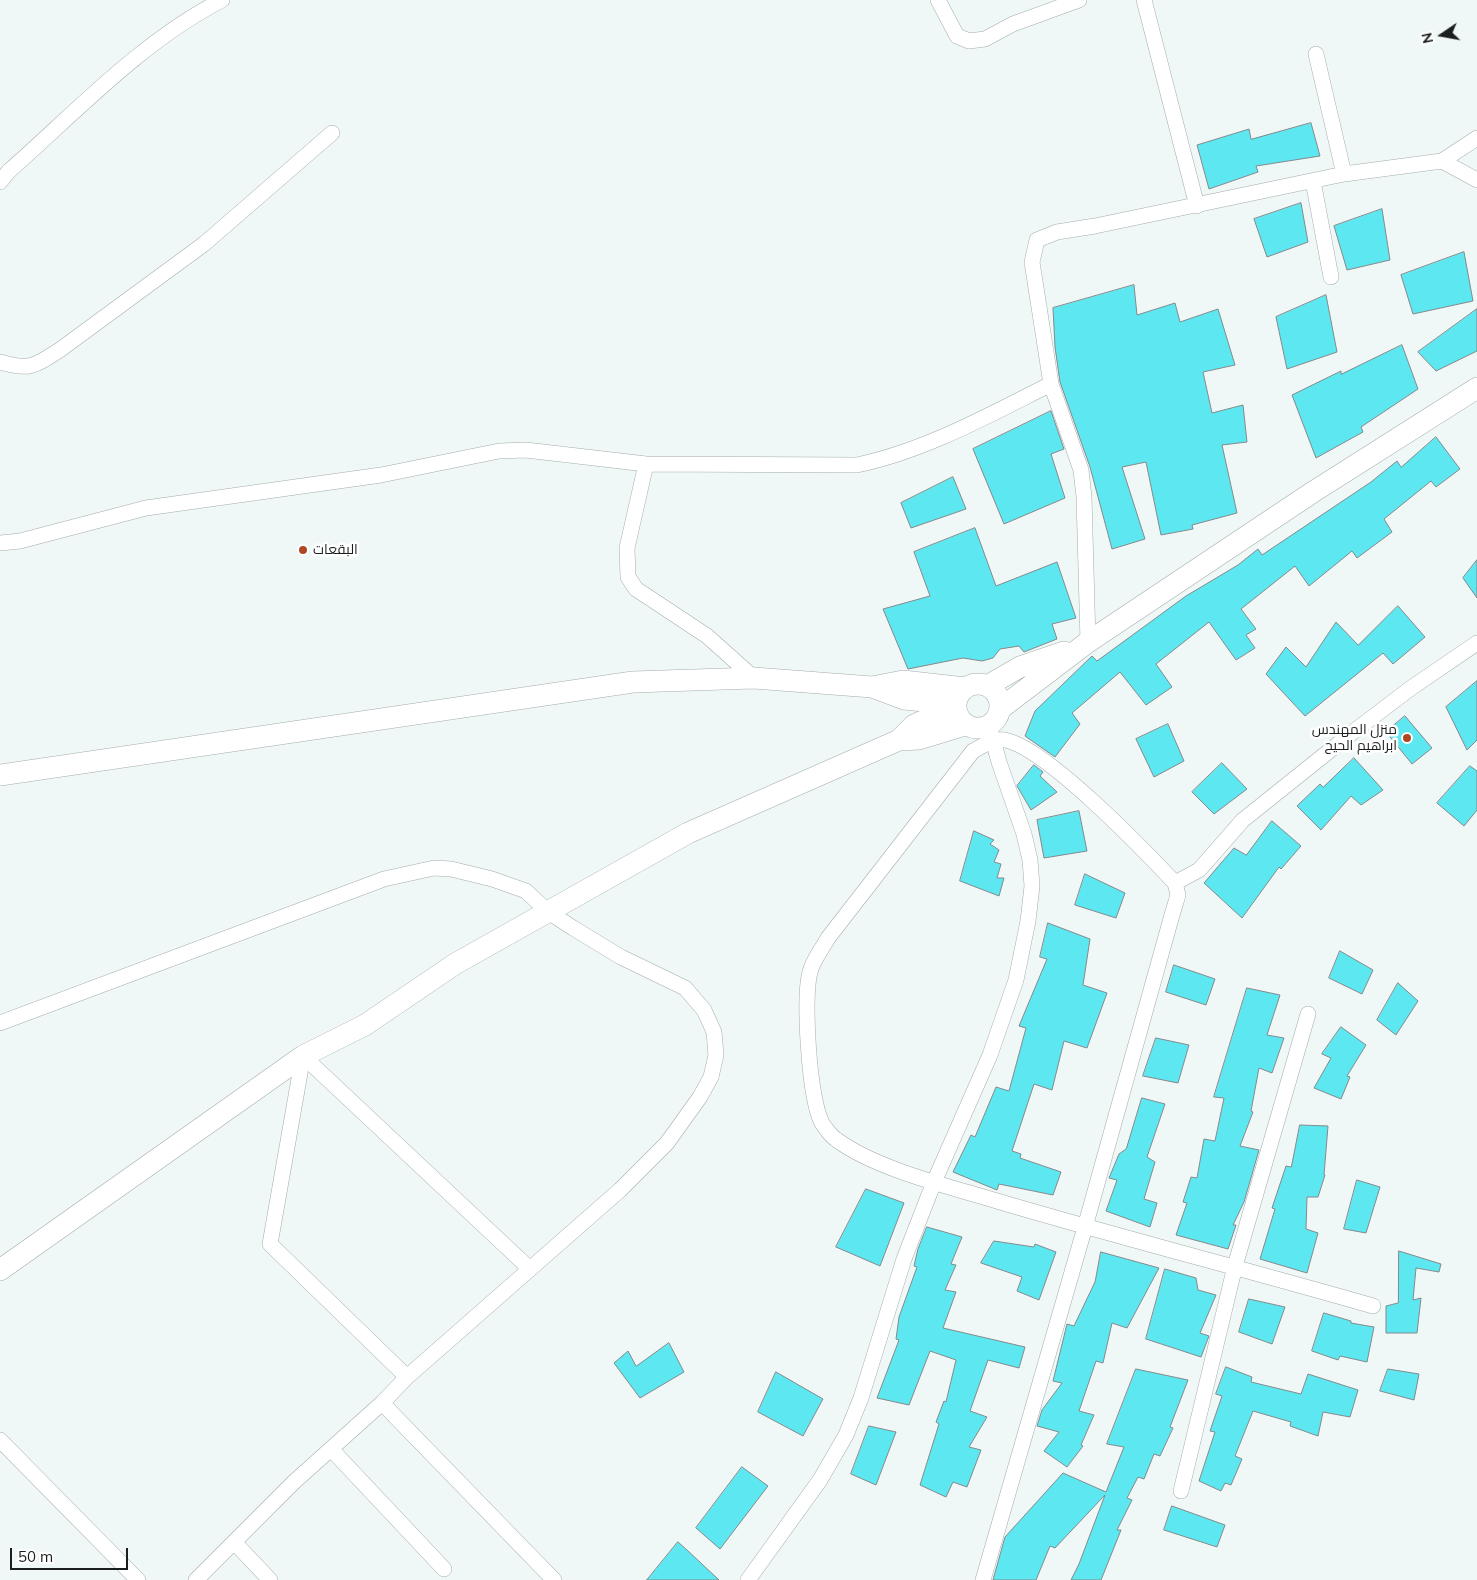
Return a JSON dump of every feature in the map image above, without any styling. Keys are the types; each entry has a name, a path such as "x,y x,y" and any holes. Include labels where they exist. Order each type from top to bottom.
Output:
{"street":[{"path":"0,182 148,48 190,16 222,0"},
{"path":"938,0 957,36 968,41 985,40 1013,24 1079,0"},
{"path":"1144,0 1196,206"},
{"path":"1316,54 1344,174"},
{"path":"0,362 21,368 38,363 61,349 204,244 332,133"},
{"path":"1084,645 1083,488 1080,470 1051,384 1032,262 1037,240 1057,232 1196,206 1344,174 1442,162 1477,138"},
{"path":"1442,162 1477,180"},
{"path":"1313,181 1331,277"},
{"path":"0,543 20,541 146,508 380,475 500,451 526,450 646,464 857,465 881,460 953,432 1051,384"},
{"path":"1374,1306 1235,1266 1085,1227 934,1182 877,1161 836,1140 822,1123 812,1086 808,1025 810,972 828,938 994,725 1084,645 1313,492 1477,388"},
{"path":"646,464 626,548 628,577 636,589 707,636 754,678"},
{"path":"1175,883 1199,870 1243,820 1345,738 1411,688 1477,643"},
{"path":"987,686 1020,667 1084,645"},
{"path":"0,775 633,682 754,678 872,686 904,699 960,706 975,728 994,725"},
{"path":"0,1270 303,1056 365,1025 455,964 688,833 899,740 919,739 960,706 973,684 987,686 997,695 994,725 998,762 1024,834 1030,860 1032,886 1028,921 1016,980 990,1055 934,1182 904,1259 861,1398 846,1435 820,1480 748,1580"},
{"path":"983,1580 1178,895 1175,883 1129,834 1049,766 1020,746 1005,740 994,725"},
{"path":"0,1023 384,879 413,871 434,868 451,869 492,879 526,891 547,911 621,957 685,988 704,1010 714,1032 716,1055 711,1077 700,1098 667,1143 620,1190 407,1377 382,1404 294,1482 196,1580"},
{"path":"1180,1491 1235,1266 1308,1014"},
{"path":"303,1056 530,1269"},
{"path":"303,1056 270,1244 407,1377"},
{"path":"382,1404 554,1580"},
{"path":"0,1440 138,1580"},
{"path":"331,1449 444,1569"},
{"path":"234,1542 270,1580"}],"building":[{"path":"1311,123 1320,156 1256,166 1258,172 1209,189 1197,145 1249,129 1251,139"},
{"path":"1301,203 1308,242 1267,257 1254,219"},
{"path":"1382,209 1390,260 1347,270 1334,226"},
{"path":"1464,252 1473,301 1413,314 1401,275"},
{"path":"1134,285 1137,315 1175,303 1180,322 1218,309 1235,365 1203,372 1212,413 1243,405 1247,442 1222,445 1237,513 1192,525 1193,529 1161,535 1146,462 1122,467 1145,539 1112,549 1090,467 1060,382 1055,347 1053,308"},
{"path":"1326,295 1337,352 1287,369 1276,317"},
{"path":"1477,309 1477,351 1436,371 1418,352"},
{"path":"1402,345 1418,389 1361,427 1363,432 1316,458 1292,395 1341,371 1341,374"},
{"path":"1051,411 1064,449 1051,454 1065,498 1004,524 973,449"},
{"path":"1436,437 1460,469 1436,487 1431,481 1384,519 1392,532 1357,558 1352,551 1309,586 1295,566 1241,609 1256,629 1246,635 1255,648 1236,660 1209,622 1156,664 1172,687 1146,705 1120,672 1072,713 1080,724 1055,757 1025,736 1035,711 1092,656 1097,661 1186,596 1238,565 1258,549 1262,555 1371,482 1397,461 1401,467"},
{"path":"953,477 966,509 911,528 901,503"},
{"path":"975,528 996,586 1057,562 1076,618 1052,624 1057,639 1024,652 1019,646 1000,649 993,658 982,661 963,658 908,669 883,609 930,596 914,552"},
{"path":"1477,560 1477,598 1463,578"},
{"path":"1398,606 1425,637 1393,664 1383,653 1305,716 1266,674 1286,647 1306,667 1336,622 1358,645"},
{"path":"1477,681 1477,740 1467,750 1446,707"},
{"name":"منزل المهندس ابراهيم الحيح","path":"1405,716 1432,748 1412,764 1386,732"},
{"path":"1168,724 1184,761 1154,777 1136,739"},
{"path":"1354,758 1383,790 1361,805 1351,796 1321,830 1297,806 1320,784 1323,787"},
{"path":"1222,763 1247,789 1214,814 1192,792"},
{"path":"1034,765 1043,772 1040,776 1057,792 1031,810 1017,786"},
{"path":"1470,766 1477,771 1477,810 1464,826 1437,803"},
{"path":"1079,811 1087,851 1044,858 1037,820"},
{"path":"1272,821 1301,846 1281,869 1279,867 1242,918 1204,883 1234,848 1246,855"},
{"path":"974,831 994,840 990,844 999,850 994,862 1001,864 997,878 1004,878 999,896 960,881"},
{"path":"1085,874 1125,893 1116,918 1075,905"},
{"path":"1048,923 1090,939 1083,985 1107,993 1087,1048 1064,1041 1052,1090 1034,1084 1012,1151 1021,1154 1020,1158 1061,1172 1053,1195 999,1184 997,1190 953,1172 971,1135 975,1137 996,1087 1009,1091 1026,1028 1019,1026 1047,959 1040,957"},
{"path":"1340,951 1373,970 1362,994 1329,978"},
{"path":"1174,965 1215,979 1206,1005 1166,992"},
{"path":"1398,983 1418,1001 1396,1035 1377,1020"},
{"path":"1247,988 1280,995 1267,1035 1284,1038 1272,1073 1259,1068 1251,1111 1253,1112 1240,1146 1259,1150 1244,1202 1233,1225 1236,1225 1228,1249 1176,1235 1187,1203 1183,1202 1191,1177 1197,1178 1204,1139 1215,1141 1224,1098 1214,1097"},
{"path":"1341,1027 1366,1045 1347,1076 1350,1077 1341,1099 1314,1088 1331,1058 1322,1054"},
{"path":"1156,1038 1189,1045 1178,1083 1143,1076"},
{"path":"1142,1098 1165,1104 1147,1157 1155,1162 1144,1199 1157,1203 1150,1227 1106,1211 1117,1180 1109,1178 1119,1154 1126,1149"},
{"path":"1300,1125 1328,1126 1325,1175 1318,1197 1307,1197 1306,1229 1318,1233 1307,1273 1260,1259 1275,1209 1272,1208 1286,1166 1291,1167"},
{"path":"1357,1180 1380,1187 1366,1233 1344,1229"},
{"path":"866,1189 904,1203 880,1266 836,1247"},
{"path":"927,1227 962,1237 951,1264 956,1265 945,1290 956,1292 943,1328 1025,1347 1019,1368 988,1360 970,1411 987,1417 969,1447 981,1450 967,1487 953,1482 946,1497 920,1485 939,1424 936,1422 944,1401 946,1402 956,1360 930,1351 909,1405 877,1398 899,1340 896,1339 899,1317 917,1267 914,1266 918,1249"},
{"path":"994,1241 1034,1247 1035,1244 1056,1252 1039,1300 1017,1291 1022,1277 981,1263"},
{"path":"1399,1251 1441,1264 1439,1272 1416,1268 1413,1300 1421,1298 1417,1333 1386,1333 1386,1306 1398,1303"},
{"path":"1101,1252 1159,1268 1127,1328 1112,1323 1103,1363 1096,1361 1079,1411 1094,1415 1081,1445 1083,1446 1067,1467 1044,1451 1059,1432 1037,1426 1042,1410 1062,1383 1053,1381 1067,1324 1074,1326 1095,1282"},
{"path":"1165,1269 1196,1278 1198,1290 1216,1295 1200,1333 1209,1336 1201,1357 1146,1339"},
{"path":"1249,1299 1285,1307 1272,1344 1239,1332"},
{"path":"1324,1313 1351,1321 1351,1323 1374,1327 1367,1362 1340,1356 1338,1360 1312,1351"},
{"path":"669,1343 684,1372 640,1398 614,1363 628,1351 636,1366"},
{"path":"1226,1367 1252,1377 1251,1382 1301,1394 1308,1374 1358,1390 1350,1417 1323,1412 1318,1436 1290,1426 1291,1422 1253,1411 1235,1456 1242,1459 1231,1485 1225,1483 1221,1491 1199,1481 1215,1432 1210,1431 1222,1396 1216,1394"},
{"path":"1136,1369 1188,1380 1170,1427 1173,1428 1160,1456 1154,1454 1144,1479 1138,1477 1127,1498 1132,1500 1117,1530 1121,1530 1101,1580 1071,1580 1105,1495 1055,1548 1050,1546 1036,1580 993,1580 1005,1537 1063,1473 1106,1492 1124,1447 1107,1444"},
{"path":"1388,1369 1419,1374 1414,1400 1380,1391"},
{"path":"776,1372 823,1399 803,1436 758,1412"},
{"path":"869,1426 896,1432 876,1485 851,1474"},
{"path":"742,1467 768,1486 720,1549 696,1528"},
{"path":"1172,1506 1225,1525 1217,1547 1164,1530"},
{"path":"678,1542 687,1550 719,1580 647,1580"}],"place":[{"name":"البقعات","path":"303,550"},
{"name":"منزل المهندس ابراهيم الحيح","path":"1407,738"}]}
